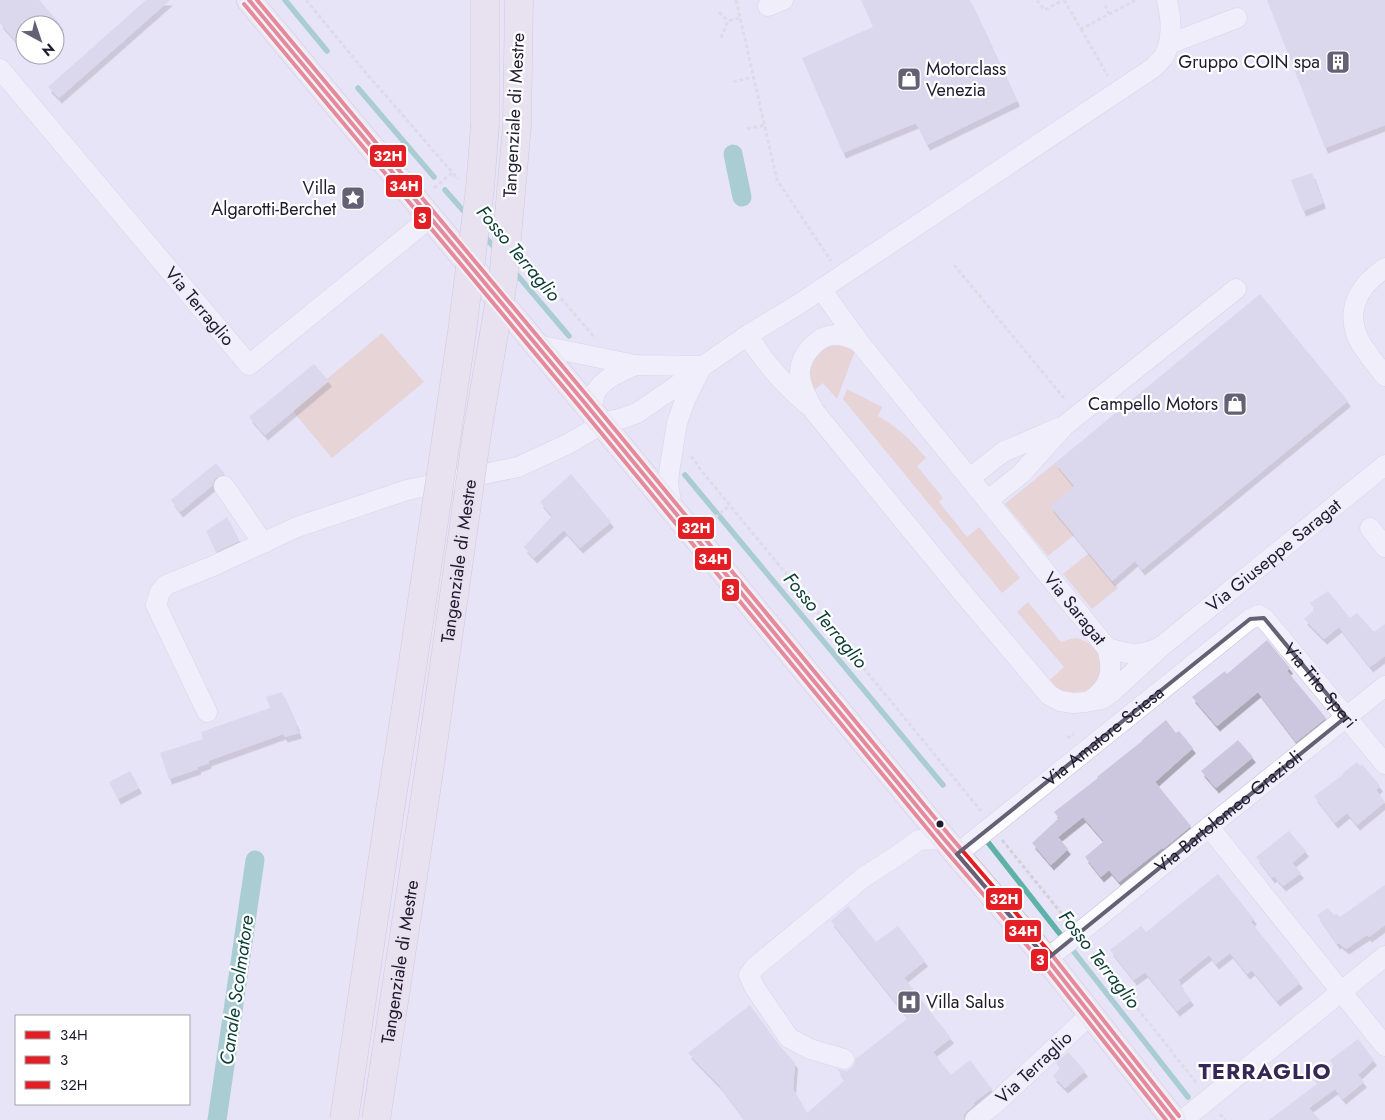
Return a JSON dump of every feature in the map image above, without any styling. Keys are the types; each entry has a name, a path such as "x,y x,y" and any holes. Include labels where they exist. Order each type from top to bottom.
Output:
{"highway":[{"name":"Tangenziale di Mestre","path":"344,1120 462,332 480,188 485,126 485,0"},
{"name":"Tangenziale di Mestre","path":"376,1120 482,405 503,281 517,126 519,0"}],"main road":[{"path":"249,0 951,847 1051,955 1092,1014 1187,1115"}],"street":[{"path":"596,417 620,419 637,413 748,335 821,289 1154,68 1164,56 1169,44 1170,28 1167,0"},
{"path":"1169,44 1237,18"},
{"name":"Via Terraglio","path":"0,69 249,365 431,218"},
{"path":"1385,268 1375,274 1361,289 1355,303 1353,317 1358,339 1385,376"},
{"name":"Via Saragat","path":"821,289 859,342 1107,648 1111,666 1110,675 1104,689 1086,702"},
{"path":"988,500 1021,474 1064,426 1236,289"},
{"path":"748,335 754,346 786,386 814,411 1049,695 1060,702 1086,702"},
{"path":"814,411 801,381 800,370 804,358 811,348 826,337 835,335 851,338 859,342"},
{"path":"536,345 634,366 703,366"},
{"path":"207,712 156,605 160,592 166,585 298,527 407,490 518,467 568,444 590,431 596,417 594,395 604,383 616,374 634,366"},
{"path":"672,510 668,483 677,424 685,400 703,366"},
{"path":"970,478 1003,452 1064,426"},
{"name":"Via Giuseppe Saragat","path":"1086,702 1102,699 1112,692 1162,646 1385,465"},
{"path":"224,486 264,543"},
{"path":"1370,528 1385,547"},
{"name":"Via Tito Speri","path":"1250,620 1259,616 1264,618 1385,764"},
{"name":"Via Amatore Sciesa","path":"951,847 992,826 1250,620"},
{"path":"1107,648 1134,655 1162,646"},
{"name":"Via Bartolomeo Grazioli","path":"1051,955 1385,686"},
{"path":"1209,827 1385,1046"},
{"path":"844,1059 810,1049 789,1038 755,988 749,975 755,967 864,877 919,840 951,847"},
{"path":"1187,1115 1385,956"},
{"name":"Via Terraglio","path":"975,1120 1092,1014"}],"path":[{"path":"736,0 777,180 840,276"},
{"path":"1037,0 1045,10 1063,0 1117,92"},
{"path":"1081,29 1136,0"},
{"path":"1105,5 1110,14"},
{"path":"719,12 728,21"},
{"path":"728,21 739,18"},
{"path":"721,38 728,21"},
{"path":"733,82 754,77"},
{"path":"746,128 765,125"},
{"path":"954,264 1064,398"},
{"path":"686,450 728,507 987,818 1077,935 1198,1085"},
{"path":"712,520 728,507"},
{"path":"1221,1115 1225,1120"}],"highlighted area":[{"path":"1264,618 1346,717 1047,959 957,854 1250,619"}],"shaded area":[{"path":"382,333 424,382 332,458 291,409"},
{"path":"829,345 842,346 855,351 837,399 823,383 813,391 807,366 816,351"},
{"path":"847,389 882,407 878,416 893,425 926,458 917,466 943,498 939,502 967,537 979,527 1020,578 1002,593 843,399"},
{"path":"1055,463 1074,486 1074,535 1048,556 1005,504"},
{"path":"1089,553 1118,588 1092,609 1063,574"},
{"path":"1028,602 1061,642 1076,638 1085,641 1093,647 1099,656 1101,666 1100,675 1089,689 1080,693 1071,693 1060,689 1050,680 1064,667 1017,612"}],"building":[{"path":"0,0 39,0 52,15 15,15 15,40 0,23"},
{"path":"146,0 170,0 59,98 48,87"},
{"name":"Motorclass Venezia","path":"861,0 970,0 1017,101 927,145 916,123 843,153 802,58 873,27"},
{"name":"Gruppo COIN spa","path":"1267,0 1385,0 1385,125 1325,148"},
{"path":"1312,173 1323,203 1303,211 1291,180"},
{"name":"Campello Motors","path":"1260,294 1348,401 1142,570 1135,561 1112,581 1050,506 1074,486 1055,463"},
{"path":"314,364 329,381 265,435 249,417"},
{"path":"216,463 225,474 217,477 212,486 180,512 171,500"},
{"path":"571,474 611,522 580,548 564,530 534,558 524,547 552,516 540,502"},
{"path":"227,517 239,541 216,552 206,531"},
{"path":"1328,591 1350,618 1357,613 1374,632 1385,624 1385,656 1370,667 1339,627 1324,639 1304,619 1315,609 1310,603"},
{"path":"1267,640 1290,668 1287,671 1326,718 1296,742 1258,692 1217,726 1192,697 1225,671 1227,674"},
{"path":"282,692 299,733 285,737 283,734 208,761 209,763 198,767 198,769 169,779 160,753 203,739 201,732 270,708 266,697"},
{"path":"1166,720 1176,733 1179,731 1193,748 1155,782 1191,826 1119,882 1109,870 1101,877 1085,857 1104,841 1083,817 1058,837 1068,849 1051,865 1032,843 1059,818 1054,812 1098,778"},
{"path":"1238,740 1253,757 1216,788 1201,771"},
{"path":"1357,762 1360,766 1362,764 1380,786 1376,790 1385,802 1357,825 1347,813 1335,823 1314,796"},
{"path":"130,771 139,788 118,799 109,782"},
{"path":"1289,831 1306,851 1292,863 1301,873 1283,886 1274,876 1272,878 1256,857"},
{"path":"1218,874 1254,919 1251,922 1300,983 1277,1001 1252,970 1247,974 1230,953 1216,964 1209,955 1178,980 1191,1000 1177,1011 1145,972 1134,980 1110,950 1141,926 1146,932"},
{"path":"1385,885 1385,925 1369,937 1367,935 1346,949 1339,943 1337,944 1317,915 1328,908 1334,915 1337,914 1340,917"},
{"path":"848,906 876,942 898,926 925,961 904,978 951,1038 933,1052 951,1075 970,1060 992,1089 973,1103 974,1105 964,1115 963,1120 745,1120 720,1086 688,1053 750,1005 779,1045 795,1063 793,1089 807,1113 845,1080 837,1069 846,1071 852,1068 856,1056 857,1058 908,1018 831,921"},
{"path":"1358,1039 1374,1060 1358,1075 1364,1082 1343,1099 1335,1089 1309,1108 1320,1120 1269,1120 1317,1084 1314,1080 1334,1066 1330,1060"},
{"path":"1068,1052 1085,1071 1065,1088 1053,1076 1060,1068 1056,1063"}],"waterway":[{"name":"Fosso Terraglio","path":"285,0 327,51"},
{"name":"Fosso Terraglio","path":"358,88 434,177"},
{"name":"Canale Scolmatore","path":"733,154 742,197"},
{"name":"Fosso Terraglio","path":"445,190 468,216"},
{"name":"Fosso Terraglio","path":"483,235 497,250"},
{"name":"Fosso Terraglio","path":"512,269 569,336"},
{"name":"Fosso Terraglio","path":"685,475 943,785"},
{"name":"Fosso Terraglio","path":"987,841 1188,1097"},
{"name":"Canale Scolmatore","path":"217,1120 255,860"}],"transit line":[{"name":"34H","path":"249,0 584,402 944,839 1047,959 1174,1120"},
{"name":"32H","path":"257,0 589,398 949,835 1052,955 1179,1116"},
{"name":"3","path":"244,4 579,406 939,843 1042,963 1166,1120"}],"place":[{"name":"Gruppo COIN spa","path":"1338,62"},
{"name":"Motorclass Venezia","path":"909,79"},
{"name":"Villa Algarotti-Berchet","path":"353,198"},
{"name":"Campello Motors","path":"1235,404"},
{"name":"Villa Salus","path":"909,1002"}],"district":[{"name":"TERRAGLIO","path":"1265,1071"}]}
